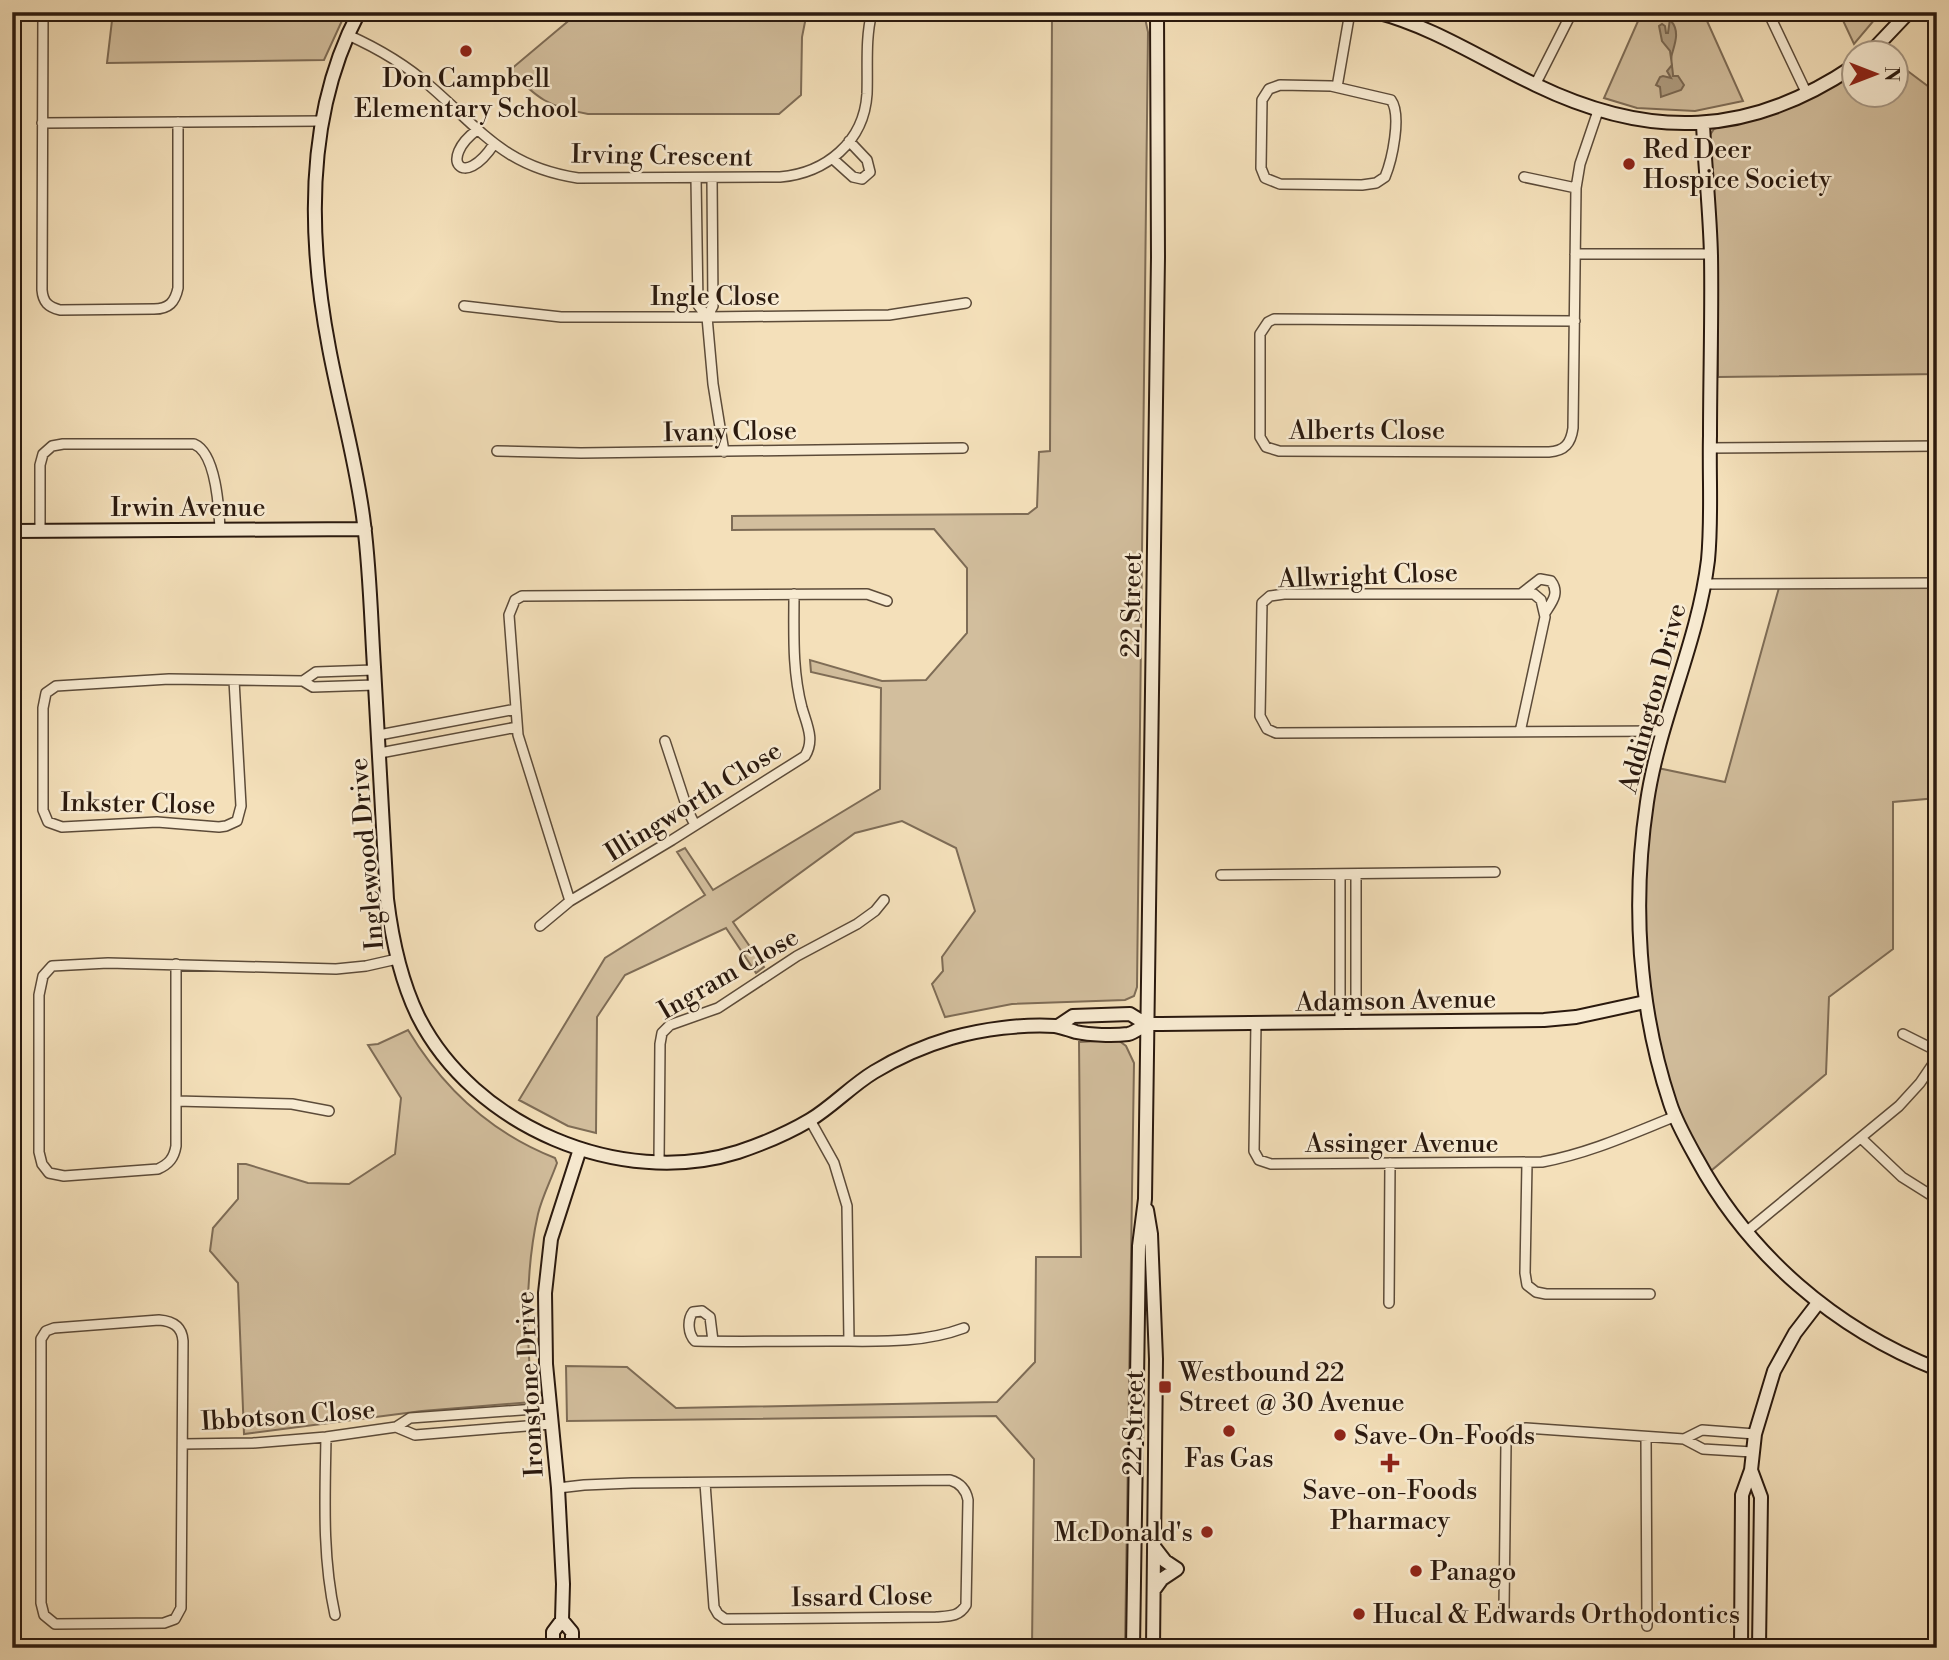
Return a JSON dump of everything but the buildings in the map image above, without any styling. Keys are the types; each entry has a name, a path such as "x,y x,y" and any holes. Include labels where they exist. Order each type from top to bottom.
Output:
{"street":[{"path":"43,12 41,290 43,301 51,307 60,310 161,309 171,304 176,295 178,122"},
{"name":"Inglewood Drive","path":"359,12 334,71 321,121 316,186 318,266 328,345 354,454 365,529 387,899 397,959 419,1017 437,1047 459,1076 498,1109 547,1136 580,1149 625,1159 659,1161 705,1159 736,1153 763,1143 810,1120 874,1072 919,1048 953,1038 1035,1026 1058,1026 1090,1034 1130,1034 1146,1024 1130,1014 1073,1016 1058,1026"},
{"name":"Irving Crescent","path":"348,35 385,54 414,74 494,144 524,163 556,174 578,178 796,176 833,159 859,127 865,109 867,37 872,12"},
{"name":"22 Street","path":"1133,1648 1139,1247 1145,1199 1158,257 1157,12"},
{"path":"1337,87 1350,12"},
{"path":"1376,12 1417,18 1535,85 1598,111 1647,121 1703,124 1764,111 1807,94 1840,74"},
{"path":"1535,85 1572,12"},
{"path":"1768,12 1807,94"},
{"path":"1884,38 1909,12"},
{"path":"1932,12 1937,16"},
{"path":"1285,85 1337,87 1384,97 1394,105 1396,122 1385,177 1377,183 1362,185 1270,182 1261,168 1262,107 1266,94 1274,87 1285,85"},
{"name":"Alberts Close","path":"1574,321 1274,319 1268,322 1260,334 1260,437 1266,447 1279,451 1549,452 1561,450 1570,442 1573,428 1576,188 1583,155 1598,111"},
{"path":"41,122 321,121"},
{"name":"Addington Drive","path":"1703,124 1711,254 1709,540 1704,584 1691,639 1663,731 1647,803 1641,866 1641,964 1645,1002 1659,1067 1676,1116 1712,1186 1746,1232 1818,1303 1879,1342 1937,1368"},
{"path":"477,130 459,148 457,163 462,168 468,170 474,167 494,144"},
{"path":"833,159 857,179 867,176 870,172 869,164 849,141"},
{"path":"1524,177 1576,188"},
{"path":"696,178 698,305 707,317 713,384 724,452"},
{"path":"707,317 713,306 712,178"},
{"path":"697,248 712,248"},
{"path":"1575,254 1711,254"},
{"name":"Ingle Close","path":"464,306 561,317 707,317 899,314 966,303"},
{"path":"40,531 41,459 52,446 63,444 200,446 209,461 219,507 220,529"},
{"path":"1709,448 1937,446"},
{"name":"Ivany Close","path":"497,451 724,452 963,448"},
{"name":"Irwin Avenue","path":"12,531 365,529"},
{"name":"Allwright Close","path":"1520,732 1545,613 1555,594 1551,581 1541,579 1522,593 1284,594 1266,599 1260,614 1260,716 1263,725 1271,732 1282,734 1663,731"},
{"path":"1704,584 1937,583"},
{"path":"1522,593 1538,597 1545,613"},
{"name":"Illingworth Close","path":"540,926 570,901 801,759 810,748 811,738 793,663 794,594"},
{"path":"570,901 517,727 509,615 515,600 522,596 867,594 887,601"},
{"name":"Inkster Close","path":"303,681 316,672 374,670"},
{"name":"Inkster Close","path":"234,680 241,806 237,821 219,827 157,822 62,827 48,822 43,810 43,708 44,699 50,689 61,684 234,680 303,681 313,687 375,685"},
{"path":"379,735 516,709"},
{"path":"380,753 517,727"},
{"path":"665,741 695,825"},
{"path":"1221,875 1495,872"},
{"path":"1356,874 1356,1023"},
{"path":"1340,875 1340,1023"},
{"name":"Ingram Close","path":"659,1161 660,1045 666,1029 676,1022 697,1017 729,1002 797,956 857,924 875,911 884,900"},
{"path":"176,964 176,1152 169,1163 158,1169 58,1176 49,1173 42,1164 39,1152 39,995 40,984 47,969 58,965 176,964 350,968 397,959"},
{"name":"Adamson Avenue","path":"1146,1024 1544,1020 1576,1017 1645,1002"},
{"name":"Assinger Avenue","path":"1256,1023 1254,1151 1259,1160 1271,1164 1527,1163 1577,1155 1676,1116"},
{"path":"1903,1034 1937,1051"},
{"path":"1746,1232 1910,1095 1937,1058"},
{"path":"176,1101 292,1104 329,1111"},
{"path":"810,1120 834,1163 847,1206 849,1341"},
{"path":"1861,1138 1902,1177 1937,1199"},
{"name":"Ironstone Drive","path":"554,1648 553,1632 562,1620 563,1584 558,1488 544,1332 547,1265 556,1219 580,1149"},
{"path":"1389,1303 1390,1163"},
{"path":"1527,1163 1527,1285 1536,1292 1546,1294 1650,1294"},
{"name":"22 Street","path":"1145,1199 1152,1234 1156,1359 1153,1648"},
{"path":"1741,1648 1742,1495 1751,1470 1755,1434 1774,1371 1795,1333 1818,1303"},
{"name":"Ibbotson Close","path":"159,1320 174,1323 180,1330 183,1341 183,1444 183,1601 175,1619 164,1623 62,1625 51,1622 44,1615 41,1603 43,1335 49,1329 159,1320"},
{"path":"713,1341 918,1340 964,1328"},
{"name":"Ibbotson Close","path":"183,1444 253,1443 326,1437 396,1427 410,1418 549,1408"},
{"name":"Ibbotson Close","path":"396,1427 415,1435 551,1424"},
{"path":"1504,1608 1505,1452 1508,1435 1515,1430 1526,1428 1685,1439 1703,1449 1752,1452"},
{"path":"1685,1439 1702,1430 1755,1434"},
{"path":"326,1437 325,1550 335,1615"},
{"path":"1646,1438 1647,1626"},
{"path":"1751,1470 1761,1497 1759,1648"},
{"name":"Issard Close","path":"558,1488 583,1485 705,1483 957,1482 965,1491 968,1500 966,1605 962,1612 955,1615 936,1617 725,1619 714,1607 705,1483"},
{"path":"1154,1590 1162,1579 1177,1569 1165,1561 1155,1548"},
{"name":"Ironstone Drive","path":"562,1620 572,1632 572,1648"}],"shaded area":[{"path":"113,12 346,12 324,60 107,63"},
{"path":"579,12 807,12 802,37 801,95 779,114 588,114 553,105 536,95 510,70"},
{"path":"1052,12 1135,12 1145,18 1148,32 1137,987 1134,996 1125,1000 1012,1004 945,1017 932,984 943,971 942,957 975,911 956,848 902,821 855,833 733,922 764,967 756,973 726,928 625,975 597,1017 596,1133 568,1126 519,1100 605,958 705,895 677,852 685,848 713,890 880,789 881,688 811,672 810,660 882,681 926,680 967,633 967,568 934,529 732,530 732,516 1028,514 1037,507 1039,452 1050,451"},
{"path":"1642,12 1703,12 1743,101 1695,111 1637,108 1604,98"},
{"path":"1671,12 1676,33 1671,61 1670,51 1662,41 1659,26 1665,26 1668,33"},
{"path":"1839,12 1881,12 1859,38 1851,38"},
{"path":"1672,65 1673,76 1678,76 1684,85 1681,90 1661,97 1660,87 1656,85 1660,77 1671,78 1667,71"},
{"path":"1910,73 1937,93 1937,374 1718,377 1717,267 1710,135 1714,129 1840,74 1840,108 1910,108"},
{"path":"1937,583 1937,798 1893,802 1893,949 1829,997 1826,1074 1706,1175 1659,1067 1640,927 1653,767 1725,782 1780,584"},
{"path":"408,1030 437,1071 471,1106 510,1136 555,1158 557,1163 540,1208 530,1261 528,1331 532,1402 422,1411 244,1434 238,1283 210,1251 213,1228 238,1199 238,1164 308,1183 349,1184 395,1154 401,1098 368,1045 378,1044"},
{"path":"1118,1040 1126,1046 1134,1063 1125,1648 1032,1648 1034,1459 996,1416 567,1421 566,1366 627,1367 676,1408 997,1402 1035,1362 1036,1257 1081,1257 1079,1042"}],"place":[{"name":"Don Campbell Elementary School","path":"466,51"},
{"name":"Red Deer Hospice Society","path":"1629,164"},
{"name":"Westbound 22 Street @ 30 Avenue","path":"1165,1387"},
{"name":"Fas Gas","path":"1229,1431"},
{"name":"Save-On-Foods","path":"1340,1435"},
{"name":"Save-on-Foods Pharmacy","path":"1390,1463"},
{"name":"McDonald's","path":"1207,1532"},
{"name":"Panago","path":"1416,1571"},
{"name":"Hucal & Edwards Orthodontics","path":"1359,1614"}]}
